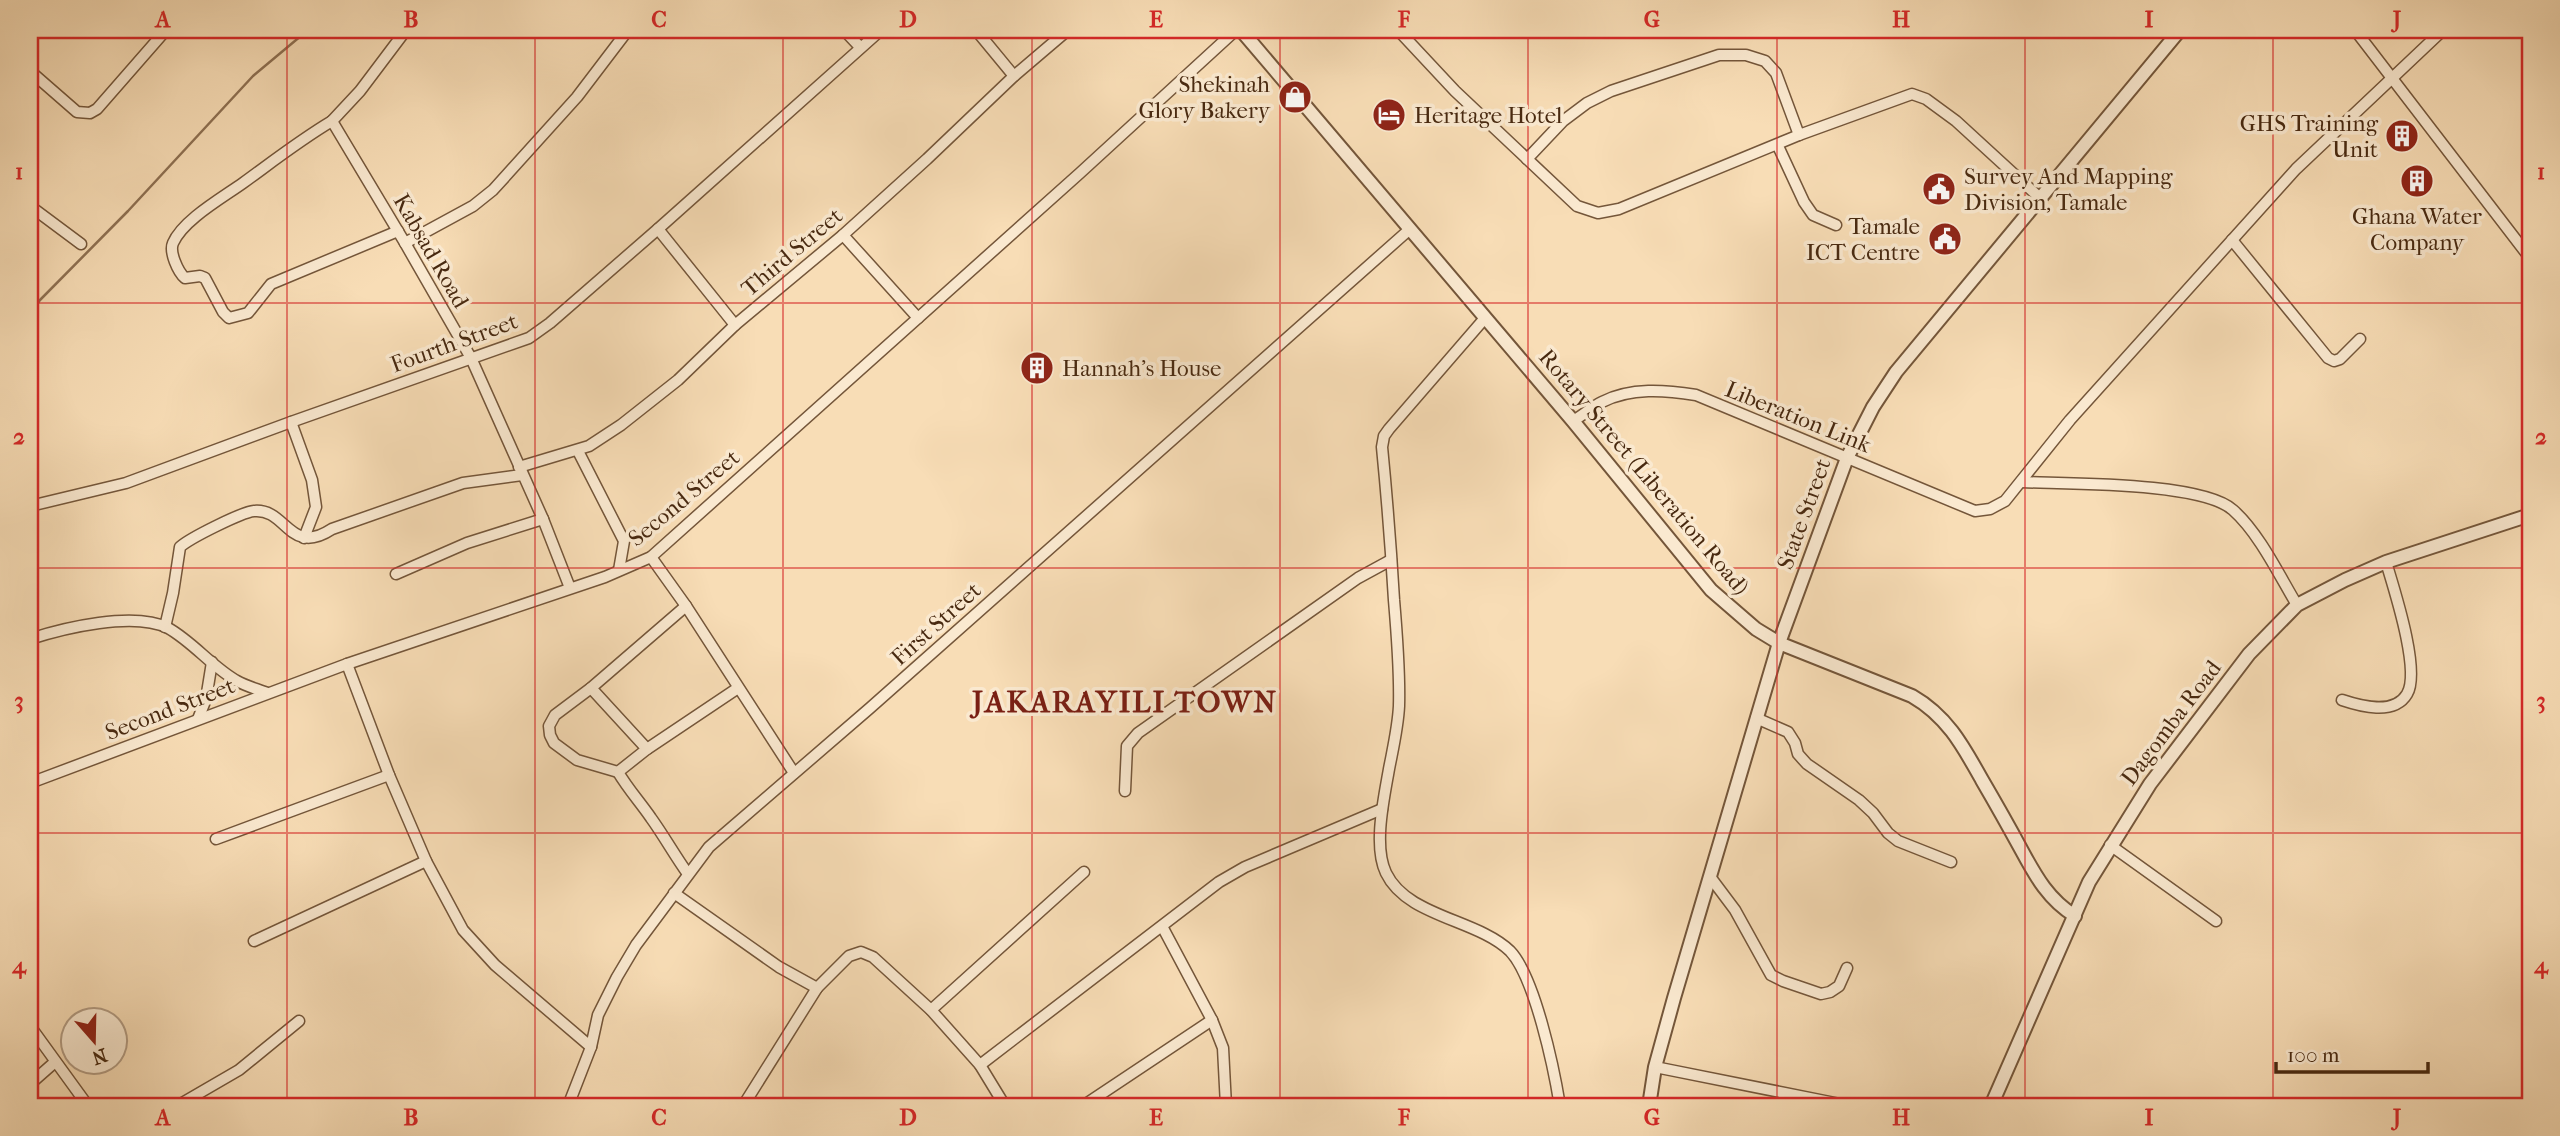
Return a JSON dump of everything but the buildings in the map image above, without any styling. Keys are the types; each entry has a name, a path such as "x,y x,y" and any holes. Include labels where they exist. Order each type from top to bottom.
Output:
{"street":[{"path":"30,71 77,112 90,113 97,109 166,30"},
{"path":"398,230 271,284 248,313 229,318 205,278 185,278 181,274 171,248 192,220 274,159 332,121 360,91 406,30"},
{"path":"405,243 473,206 493,190 577,97 628,30"},
{"path":"844,30 860,47"},
{"name":"Fourth Street","path":"30,506 127,483 529,338 658,229 881,30"},
{"path":"975,30 1014,76"},
{"name":"Third Street","path":"304,538 321,536 332,529 463,483 520,471 578,451 621,425 678,380 735,325 928,159 1014,76 1068,30"},
{"name":"Rotary Street (Liberation Road)","path":"1238,30 1573,421 1712,590 1756,629 1779,643 1912,696 1941,716 1960,740 2037,879 2055,901 2075,916"},
{"name":"Second Street","path":"30,783 267,693 570,588 651,557 1238,30"},
{"path":"1398,30 1455,91 1577,206 1598,213 1619,209 1778,146 1799,135 1912,94 1926,99 1956,121 2040,198"},
{"name":"State Street","path":"1649,1106 1655,1067 1756,718 1779,643 1847,458 1873,407 1895,372 2180,30"},
{"path":"2355,30 2530,258"},
{"path":"2022,482 2070,420 2296,169 2443,30"},
{"path":"1527,159 1563,121 1587,103 1611,91 1719,55 1746,55 1765,61 1782,85 1799,135"},
{"name":"Kabsad Road","path":"332,121 471,358 543,519 570,588"},
{"path":"1778,146 1813,215 1836,225"},
{"path":"30,206 81,244"},
{"path":"658,229 735,325"},
{"name":"First Street","path":"568,1106 591,1047 598,1015 617,977 636,946 709,847 1410,229"},
{"path":"842,235 918,318"},
{"path":"2232,240 2328,358 2334,361 2340,359 2360,339"},
{"path":"1485,318 1384,436 1381,447 1391,560 1399,708 1382,810 1381,853 1386,873 1396,889 1420,905 1481,933 1508,949 1521,968 1547,1042 1560,1106"},
{"name":"Liberation Link","path":"1573,421 1601,402 1621,395 1665,390 1696,396 1975,511 1990,509 2005,501 2022,482"},
{"path":"165,627 177,558 180,547 185,543 211,528 254,511 269,514 291,533 304,538 316,507 312,480 290,422"},
{"path":"578,451 624,541 619,570"},
{"path":"2022,482 2175,491 2203,495 2223,503 2234,511 2258,542 2297,604"},
{"name":"Dagomba Road","path":"1991,1106 2089,882 2110,845 2150,784 2249,654 2297,604 2386,562 2530,515"},
{"path":"396,574 467,543 543,519"},
{"path":"651,557 686,606 794,773"},
{"path":"1125,792 1127,746 1138,733 1358,578 1391,560"},
{"path":"2342,700 2381,708 2397,703 2406,696 2411,683 2400,609 2386,562"},
{"path":"686,606 591,688 555,715 549,726 554,743 577,760 618,772 688,874"},
{"path":"30,639 66,627 151,622 165,627 236,680 267,693"},
{"path":"198,719 206,699 212,662"},
{"path":"347,664 389,775 426,861 463,930 476,947 591,1047"},
{"path":"591,688 647,749"},
{"path":"618,772 647,749 738,688"},
{"path":"1756,718 1788,732 1798,754 1807,764 1859,800 1898,841 1951,862"},
{"path":"216,839 389,775"},
{"path":"979,1065 1219,883 1245,867 1382,810"},
{"path":"2110,845 2216,921"},
{"path":"254,941 426,861"},
{"path":"931,1010 1084,872"},
{"path":"1711,878 1735,910 1771,975 1821,993 1830,992 1839,986 1847,968"},
{"path":"674,893 779,967 817,988"},
{"path":"1163,928 1212,1020 1223,1048 1226,1106"},
{"path":"743,1106 817,988 849,956 861,953 873,957 931,1010 979,1065 1005,1106"},
{"path":"1083,1106 1212,1020"},
{"path":"177,1106 239,1070 299,1021"},
{"path":"30,1026 88,1106"},
{"path":"30,1084 55,1062"},
{"path":"1655,1067 1850,1106"}],"waterway":[{"path":"30,314 40,300 128,211 253,76 308,30"}],"place":[{"name":"Shekinah Glory Bakery","path":"1295,97"},
{"name":"Heritage Hotel","path":"1389,115"},
{"name":"GHS Training Unit","path":"2402,136"},
{"name":"Ghana Water Company","path":"2417,181"},
{"name":"Survey And Mapping Division, Tamale","path":"1939,189"},
{"name":"Tamale ICT Centre","path":"1945,239"},
{"name":"Hannah's House","path":"1037,368"}],"district":[{"name":"JAKARAYILI TOWN","path":"1125,702"}]}
